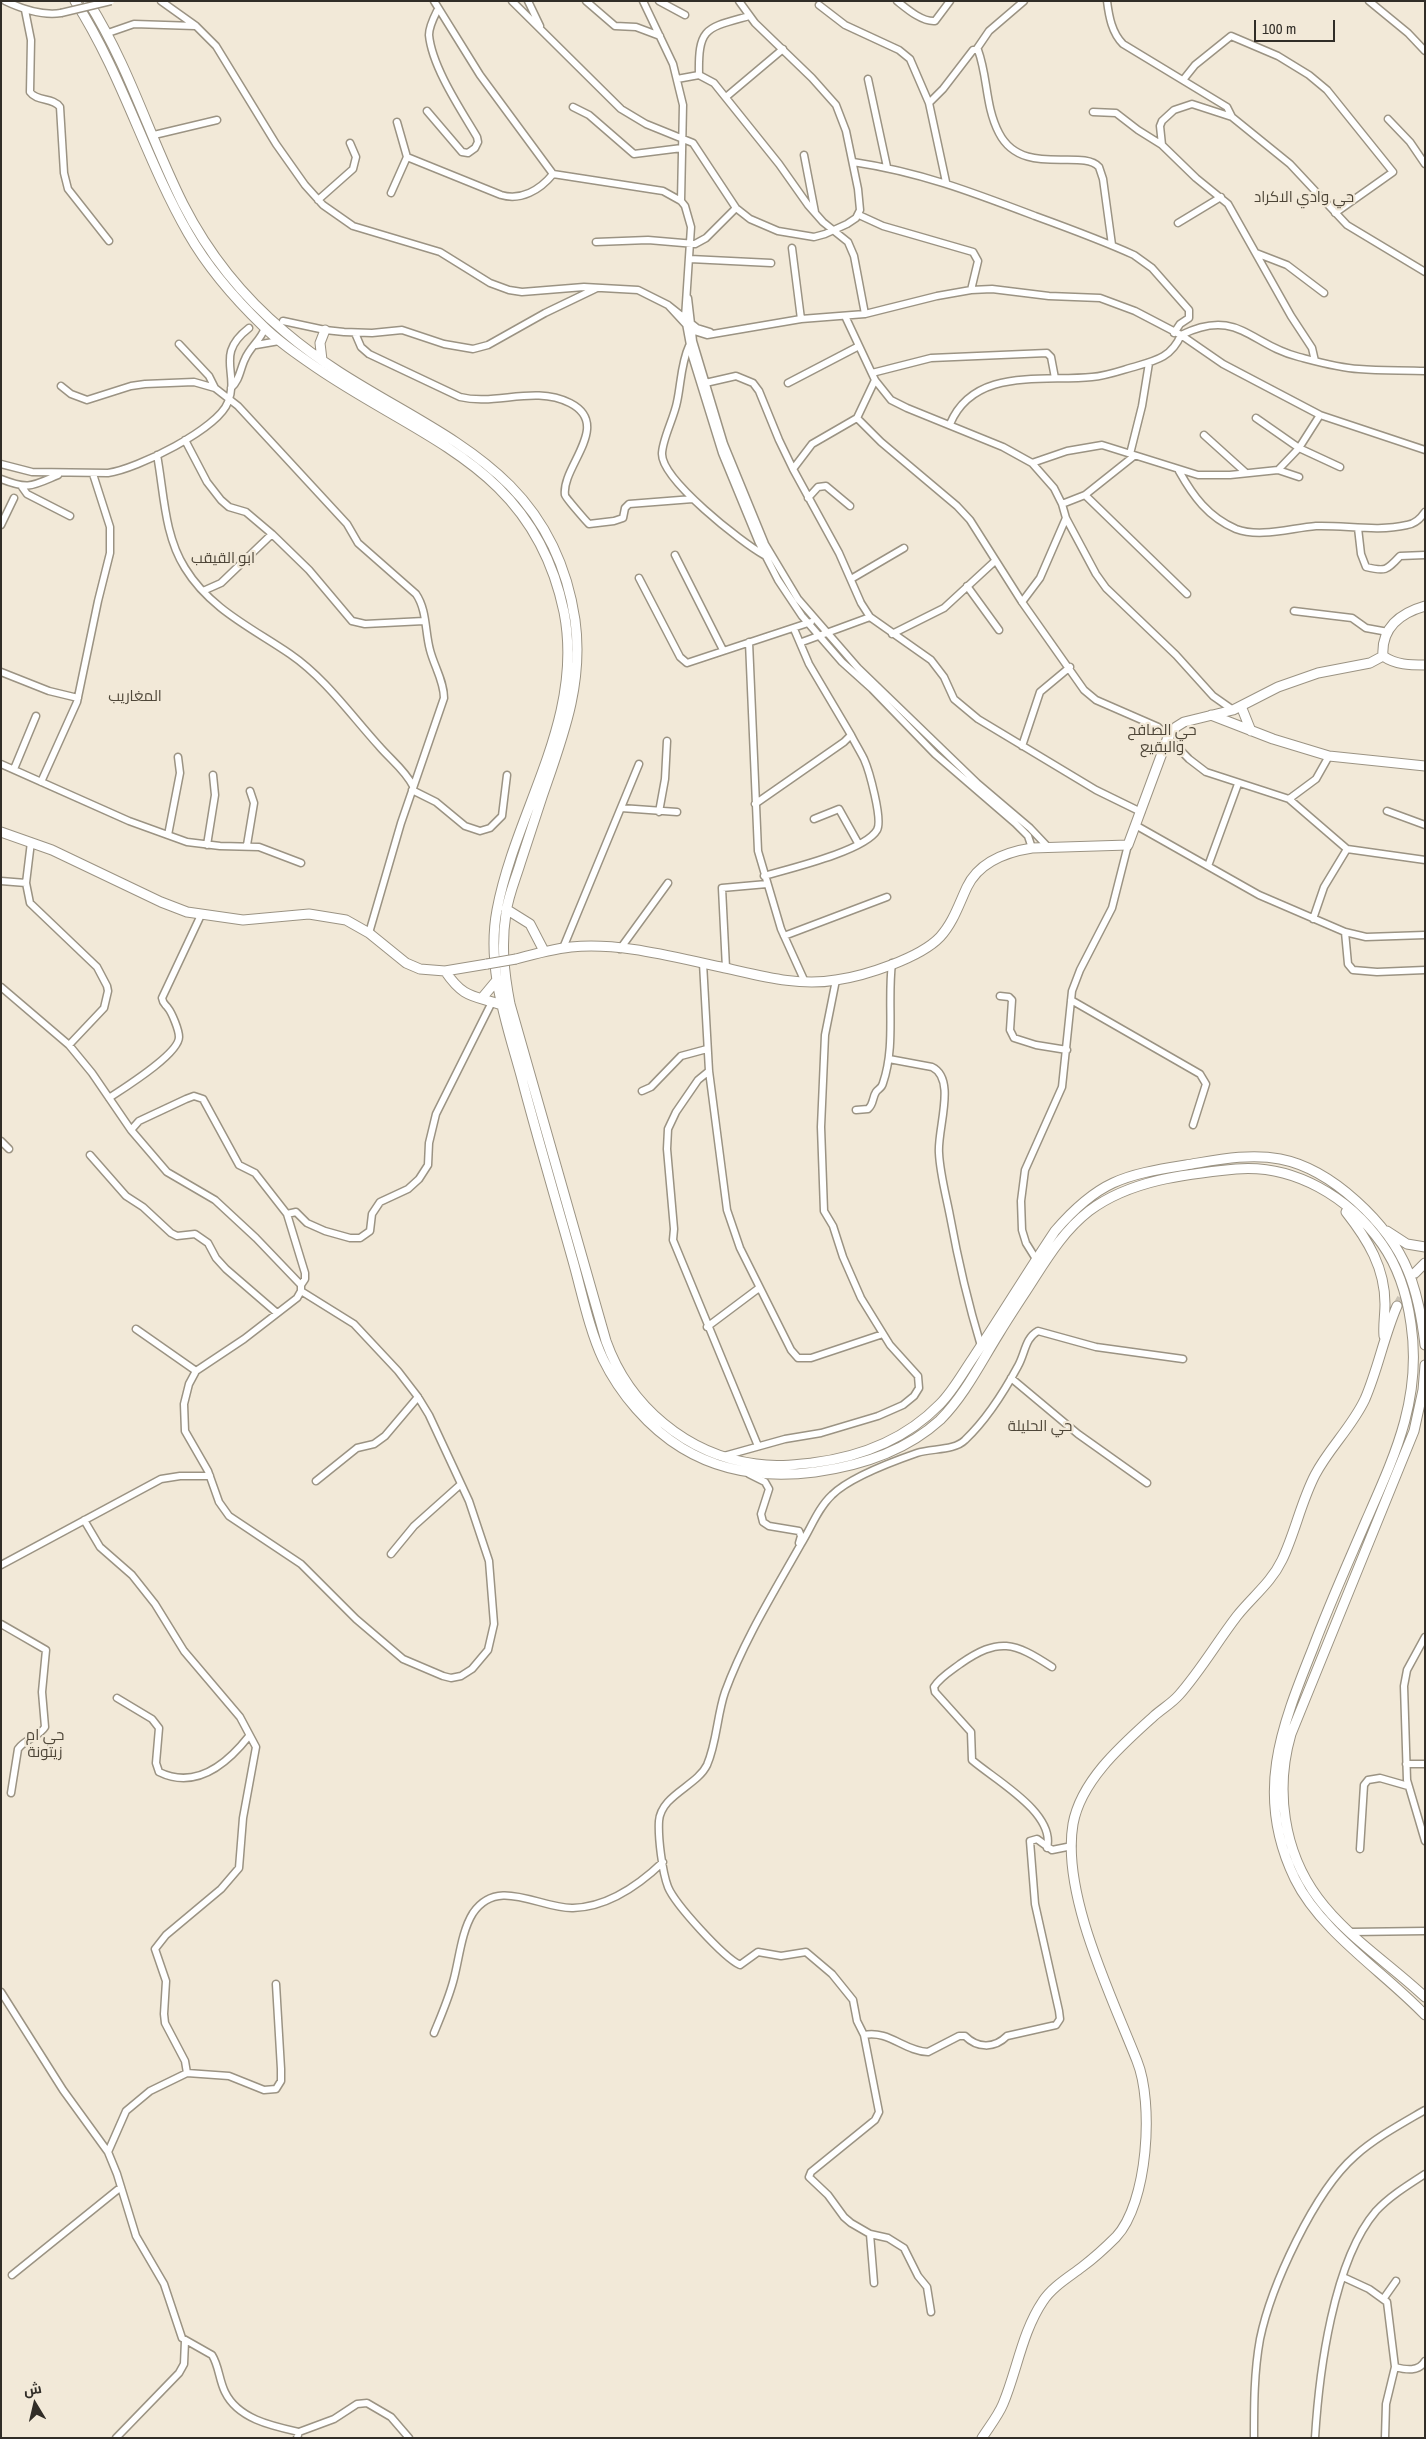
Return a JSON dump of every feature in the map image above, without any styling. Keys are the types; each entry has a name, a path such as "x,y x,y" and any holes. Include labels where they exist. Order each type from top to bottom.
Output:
{"main road":[{"path":"75,1 112,66 168,194 190,238 223,284 279,341 360,396 442,444 498,485 526,520 542,548 557,584 567,639 564,703 558,728 518,836 498,904 495,933 496,980 589,1320 604,1360 640,1412 673,1443 719,1466 746,1472 774,1475 834,1468 881,1456 912,1440 939,1420 966,1387 1054,1246 1078,1220 1109,1198 1132,1187 1243,1168 1280,1171 1301,1177 1335,1198 1352,1211 1372,1231 1395,1266 1410,1313 1415,1360 1412,1392 1404,1428 1304,1669 1279,1739 1274,1776 1277,1829 1293,1874 1308,1900 1331,1927 1425,2015"},
{"path":"88,1 108,33 182,201 221,264 246,295 283,331 306,350 439,431 496,472 536,517 561,569 572,606 577,641 573,701 562,743 506,909 504,972 510,1004 592,1296 613,1360 641,1401 667,1428 695,1446 723,1457 756,1465 790,1465 830,1461 863,1453 887,1443 917,1424 941,1404 981,1346 1036,1259 1068,1216 1096,1191 1121,1179 1178,1166 1237,1158 1281,1159 1302,1166 1330,1181 1401,1241 1425,1247"},
{"path":"322,360 320,343 325,330"},
{"path":"306,350 320,343"},
{"path":"1425,606 1400,616 1388,632 1383,645 1384,656 1390,661 1399,664 1425,665"},
{"path":"1,832 52,850 166,905 201,914 243,920 309,914 346,920 369,933 390,951 413,966 432,971 445,971 487,964 563,948 592,946 702,963 762,977 805,982 836,980 892,963 931,945 941,936 954,916 971,880 984,866 1005,854 1032,848 1128,845 1137,826 1168,738 1176,727 1184,722 1237,708 1278,687 1318,673 1370,663 1384,656"},
{"path":"1237,708 1251,731"},
{"path":"1211,715 1251,731 1329,756 1425,766"},
{"path":"506,909 534,930 544,951"},
{"path":"504,930 521,919"},
{"path":"445,971 462,991 472,997 482,998 502,1005"},
{"path":"482,998 496,980"},
{"path":"1178,1166 1178,1178"},
{"path":"1335,1198 1361,1232 1378,1260 1384,1292 1384,1346"},
{"path":"1372,1218 1390,1240 1407,1269 1423,1311 1425,1345"},
{"path":"1415,1273 1425,1262"},
{"path":"982,2438 1002,2406 1028,2330 1041,2304 1052,2291 1088,2263 1123,2228 1133,2210 1142,2166 1146,2110 1144,2082 1138,2063 1115,2011 1087,1928 1073,1869 1073,1824 1087,1788 1108,1762 1182,1691 1200,1670 1238,1614 1274,1574 1290,1542 1316,1474 1358,1414 1397,1306"},
{"path":"1425,1365 1423,1390 1414,1431 1377,1525 1348,1589 1291,1734 1285,1755 1282,1788 1287,1829 1298,1865 1318,1898 1351,1932 1425,1997"},
{"path":"1338,1585 1348,1589"}],"street":[{"path":"9,2 25,10 46,14 61,13 111,1"},
{"path":"161,1 196,26 223,54 276,144 318,200 353,226 440,252 504,289 522,292 599,288 638,290 668,305 702,335 801,319 865,314 937,296 971,290 992,289 1050,296 1100,298 1135,311 1178,334 1223,364 1320,415 1425,450"},
{"path":"434,1 480,74 553,174 654,189 682,201"},
{"path":"512,1 622,109 646,124 683,139 696,147 736,208 756,223 785,233 814,237 833,230 859,215"},
{"path":"528,1 531,12 543,32"},
{"path":"586,1 615,26 636,27 660,36"},
{"path":"643,1 677,78 683,105 682,201 690,218 690,259 686,290 691,343 722,453 765,556 818,636 935,754 1015,822 1028,836 1032,848"},
{"path":"659,1 684,15"},
{"path":"738,1 749,16 836,105 846,131 853,162 860,206 859,215"},
{"path":"897,1 916,14 935,21 950,1"},
{"path":"928,103 950,80 969,55 976,50 988,31 1024,1"},
{"path":"1107,1 1116,37 1129,49 1227,107 1232,117"},
{"path":"1369,1 1408,33 1425,51"},
{"path":"819,5 845,25 904,53 917,73 928,103 946,182"},
{"path":"427,111 462,152 468,153 475,148 478,142 477,138 458,107 431,43 430,27 438,9"},
{"path":"25,10 31,40 30,92 34,97 57,103 60,107 64,173 68,189 109,241"},
{"path":"699,75 700,47 706,32 715,26 749,16"},
{"path":"108,33 134,24 196,26"},
{"path":"1183,80 1195,65 1231,36 1278,56 1301,69 1327,90 1393,172 1334,213"},
{"path":"726,97 783,49"},
{"path":"976,50 980,54 992,118 1006,144 1016,152 1027,156 1097,164 1104,179 1112,245"},
{"path":"677,78 699,75 710,80 726,97 815,213 851,245 865,314"},
{"path":"868,80 887,167"},
{"path":"1162,145 1159,130 1162,121 1182,106 1199,105 1232,117 1290,164 1334,213 1364,237 1425,272"},
{"path":"573,107 589,115 634,154 682,148"},
{"path":"1093,112 1116,113 1162,145 1203,184 1228,204 1291,316 1312,348 1315,360"},
{"path":"1388,119 1410,142 1425,164"},
{"path":"154,134 216,120"},
{"path":"391,193 407,157 396,122"},
{"path":"318,200 353,169 356,158 350,143"},
{"path":"804,155 815,213"},
{"path":"407,157 510,197 525,195 538,189 553,174"},
{"path":"853,162 887,167 946,182 1112,245 1134,255 1152,268 1189,310 1189,318 1180,324 1175,348 1149,363 1093,377 1020,380 982,389 962,403 950,424"},
{"path":"1178,223 1221,197"},
{"path":"596,242 648,240 690,245 706,238 736,208"},
{"path":"859,215 883,226 973,252 978,261 971,290"},
{"path":"792,248 801,319"},
{"path":"1256,253 1287,265 1324,293"},
{"path":"690,259 771,263"},
{"path":"283,321 325,330 355,333 402,330 462,348 478,348 545,313 599,288"},
{"path":"845,316 875,380 891,400 1003,447 1032,463 1054,488 1066,518 1096,574 1106,588 1176,655 1217,700 1237,708"},
{"path":"1178,334 1204,326 1224,325 1253,336 1292,355 1358,370 1425,370"},
{"path":"1,464 32,472 61,474 93,474 120,471 185,440 214,420 226,407 231,388 229,365 232,348 242,333 249,328"},
{"path":"231,388 238,381 245,357 265,328"},
{"path":"355,333 361,347 369,354 460,397 476,399 531,394 557,398 576,407 584,418 587,432 583,447 567,480 565,494 568,501 581,512 589,524 614,522 623,518 625,508 629,504 693,499"},
{"path":"255,345 279,341"},
{"path":"691,343 672,422 662,454 664,463 674,478 693,499 738,537 765,556"},
{"path":"179,344 209,376 215,388"},
{"path":"788,383 859,346"},
{"path":"872,373 931,358 1047,353 1051,357 1055,378"},
{"path":"1062,504 1085,495 1132,455 1149,363"},
{"path":"702,384 736,376 747,379 756,387 793,469 837,547 861,603 870,617 936,664 958,703 978,719 1022,746 1096,790 1141,812"},
{"path":"793,469 812,444 857,418 875,380"},
{"path":"62,386 71,394 87,400 131,386 145,384 194,382 215,388 229,399 347,524 358,543 416,594 423,608 429,649 443,687 444,698 412,788 369,933"},
{"path":"702,384 758,528 785,585 826,632 942,750 1030,828 1048,847"},
{"path":"1278,470 1299,448 1320,415"},
{"path":"857,418 882,442 957,506 977,530 1022,602 1070,667 1084,690 1096,700 1158,727 1189,759 1206,772 1238,784 1290,799 1347,848 1425,860"},
{"path":"1256,418 1299,448 1340,467"},
{"path":"1204,436 1245,472"},
{"path":"185,440 207,482 224,504 246,512 272,534 309,570 352,621 365,624 424,621"},
{"path":"1032,463 1067,451 1102,445 1179,471 1198,475 1278,470 1299,478"},
{"path":"157,455 173,543 185,569 223,611 290,654 324,683 380,748 402,770 412,788 436,802 465,826 480,831 490,828 502,816 507,775"},
{"path":"1179,471 1193,497 1212,515 1239,530 1267,532 1317,526 1388,528 1409,525 1425,512"},
{"path":"1,479 22,487 36,486 61,474"},
{"path":"41,782 78,698 111,541 108,517 93,474"},
{"path":"808,498 818,487 826,486 850,506"},
{"path":"22,487 27,494 70,516"},
{"path":"1085,495 1187,594"},
{"path":"1,525 14,498"},
{"path":"1022,602 1040,578 1066,518"},
{"path":"1358,528 1360,554 1366,567 1380,570 1393,565 1400,556 1425,554"},
{"path":"203,591 221,583 272,534"},
{"path":"851,579 904,548"},
{"path":"675,555 723,650"},
{"path":"892,634 940,612 995,561"},
{"path":"639,578 684,661 692,662 723,650 794,629 815,620"},
{"path":"968,586 999,630"},
{"path":"1294,610 1352,618 1366,628 1388,632"},
{"path":"802,642 870,617"},
{"path":"764,876 826,857 858,843 874,834 879,821 865,760 809,664 802,642 794,629"},
{"path":"748,642 758,851 764,876 784,936 805,982"},
{"path":"1022,746 1040,692 1070,667"},
{"path":"1,672 49,691 78,698"},
{"path":"14,769 36,716"},
{"path":"755,804 844,742 851,735"},
{"path":"660,812 665,779 667,741"},
{"path":"1290,799 1316,779 1329,756"},
{"path":"168,835 180,773 178,758"},
{"path":"1,764 128,821 187,842 207,845 247,845 272,850 301,863"},
{"path":"563,948 639,764"},
{"path":"207,845 215,795 213,775"},
{"path":"1208,866 1238,784"},
{"path":"247,845 254,803 250,791"},
{"path":"621,808 677,812"},
{"path":"814,819 839,809 858,843"},
{"path":"1388,811 1425,825"},
{"path":"1137,826 1259,895 1345,932 1366,937 1425,935"},
{"path":"31,842 26,883 28,897 34,909 97,967 107,986 104,1008 69,1045"},
{"path":"1036,1259 1026,1243 1022,1230 1022,1184 1029,1161 1060,1096 1064,1079 1071,1000 1080,970 1112,908 1128,845"},
{"path":"1313,919 1324,887 1347,848"},
{"path":"1,881 26,883"},
{"path":"620,949 668,883"},
{"path":"726,968 722,888 767,884"},
{"path":"784,936 887,897"},
{"path":"109,1098 172,1052 177,1045 178,1032 170,1010 163,1004 162,998 201,914"},
{"path":"1345,932 1348,964 1353,970 1377,972 1425,970"},
{"path":"702,963 709,1071 727,1210 734,1234 758,1288 791,1350 798,1358 811,1358 884,1334"},
{"path":"856,1110 866,1110 872,1105 875,1093 884,1083 889,1059 889,996 892,963"},
{"path":"723,1457 758,1446 839,1428 896,1409 917,1392 919,1380 884,1334 855,1286 833,1226 824,1211 822,1127 825,1034 836,980"},
{"path":"1,987 69,1045 131,1130 167,1172 215,1200 256,1238 301,1288 361,1330 418,1397 476,1516 489,1561 494,1624 491,1642 485,1656 469,1672 451,1678 403,1659 356,1619 301,1564 280,1548 238,1523 222,1508 210,1476 188,1436 184,1423 184,1404 189,1384 196,1371 244,1339 297,1298 301,1288 305,1279 305,1273 287,1214 255,1173 239,1164 206,1103 200,1097 186,1099 141,1120 131,1130"},
{"path":"1000,996 1009,997 1012,1000 1010,1030 1014,1038 1036,1045 1067,1050"},
{"path":"1071,1000 1200,1074 1206,1084 1194,1125"},
{"path":"287,1214 296,1212 308,1222 343,1236 360,1238 367,1234 371,1227 372,1214 380,1202 408,1189 426,1168 429,1143 436,1114 492,1002"},
{"path":"642,1091 651,1087 681,1056 708,1049"},
{"path":"889,1059 932,1067 937,1070 943,1079 945,1095 939,1143 941,1169 958,1262 981,1346"},
{"path":"709,1071 698,1080 671,1122 667,1149 674,1230 673,1244 758,1446"},
{"path":"1,1141 9,1149"},
{"path":"90,1155 126,1196 143,1207 174,1235 195,1234 206,1241 220,1263 277,1313"},
{"path":"707,1326 758,1288"},
{"path":"136,1329 196,1371"},
{"path":"931,2312 927,2287 918,2276 904,2248 888,2238 870,2234 844,2217 828,2195 809,2177 811,2172 878,2116 879,2112 864,2035 851,1998 832,1974 809,1953 802,1951 781,1956 758,1952 740,1965 724,1954 675,1900 667,1886 663,1862 660,1817 673,1798 694,1781 706,1766 718,1713 733,1673 771,1594 812,1524 833,1494 852,1481 919,1452 958,1445 964,1442 991,1409 1011,1378 1030,1336 1038,1330 1096,1347 1183,1359"},
{"path":"1011,1378 1078,1434 1147,1483"},
{"path":"316,1481 357,1448 374,1444 385,1436 418,1397"},
{"path":"912,1440 919,1452"},
{"path":"746,1472 764,1482 770,1489 762,1514 763,1522 769,1526 796,1530 801,1533 797,1552"},
{"path":"1,1565 161,1479 180,1476 210,1476"},
{"path":"391,1554 414,1526 461,1484"},
{"path":"84,1520 100,1547 132,1575 155,1604 184,1651 234,1710 255,1744 256,1752 243,1818 239,1868 221,1889 166,1935 155,1949 166,1981 165,2023 185,2061 187,2072"},
{"path":"1,1624 42,1646 47,1655 42,1692 45,1727 40,1733 22,1743 18,1749 11,1793"},
{"path":"1425,1637 1404,1677 1408,1786 1425,1841"},
{"path":"1047,1848 1048,1835 1045,1826 1033,1810 972,1760 971,1732 935,1692 934,1687 968,1658 994,1646 1006,1645 1025,1652 1052,1667"},
{"path":"117,1698 152,1719 160,1728 156,1763 158,1772 162,1774 184,1778 202,1776 231,1757 249,1736"},
{"path":"1406,1764 1425,1764"},
{"path":"1360,1848 1364,1785 1368,1780 1380,1778 1408,1786"},
{"path":"864,2035 880,2033 907,2046 928,2052 960,2036 965,2036 976,2045 984,2046 1001,2042 1014,2034 1056,2025 1060,2019 1032,1886 1030,1841 1037,1839 1047,1848 1060,1850 1072,1846"},
{"path":"434,2033 447,2000 472,1916 484,1901 509,1896 536,1899 562,1907 582,1907 626,1892 663,1862"},
{"path":"1351,1932 1425,1931"},
{"path":"108,2152 126,2111 150,2091 187,2072 229,2076 264,2090 276,2090 281,2081 281,2068 276,1984"},
{"path":"1,1992 63,2090 108,2152 136,2236 164,2284 179,2333 185,2341 212,2355 225,2392 232,2402 244,2412 268,2424 298,2435 334,2419 357,2404 367,2403 391,2417 409,2438"},
{"path":"1254,2438 1256,2371 1264,2321 1305,2224 1319,2200 1354,2157 1425,2110"},
{"path":"1315,2438 1325,2356 1343,2277 1356,2241 1377,2210 1396,2193 1425,2174"},
{"path":"12,2275 121,2188"},
{"path":"870,2234 874,2283"},
{"path":"1343,2277 1384,2298 1389,2310 1395,2367 1386,2404 1385,2438"},
{"path":"1384,2298 1396,2281"},
{"path":"116,2438 179,2373 184,2364 185,2341"},
{"path":"1395,2367 1420,2368 1425,2361"}],"tunnel":[{"path":"1397,1306 1414,1276"}],"district":[{"name":"حي وادي الاكراد","path":"1304,198"},
{"name":"ابو القيقب","path":"223,559"},
{"name":"المغاريب","path":"135,697"},
{"name":"حي الصافح والبقيع","path":"1162,740"},
{"name":"حي الحليلة","path":"1040,1427"},
{"name":"حي ام زيتونة","path":"45,1744"}]}
